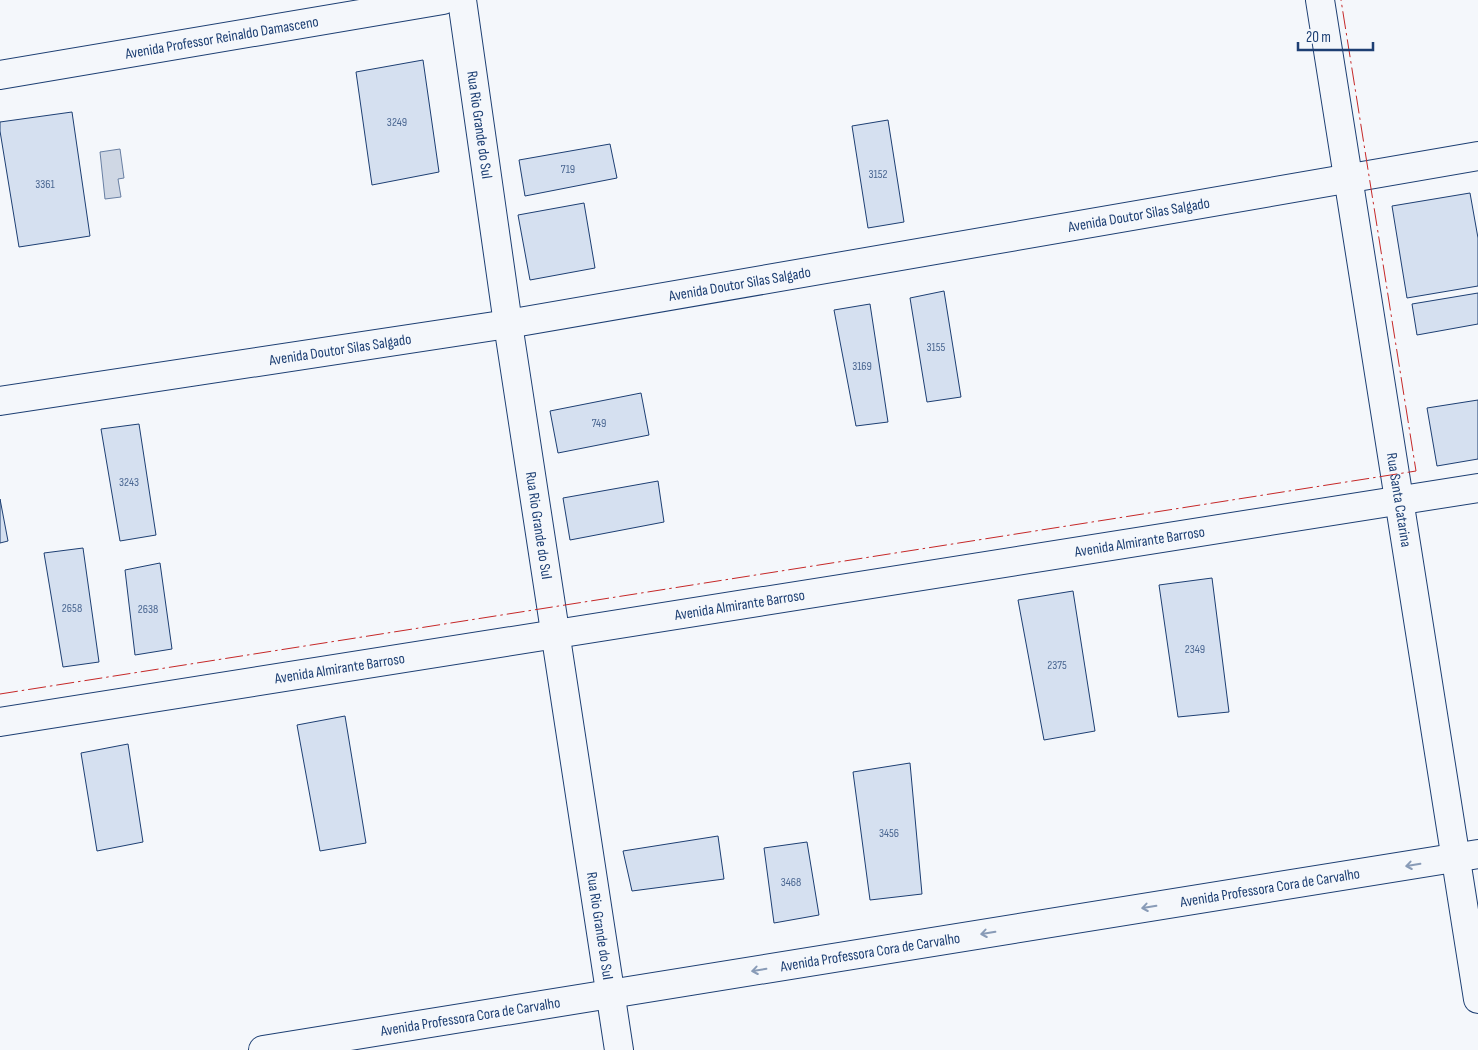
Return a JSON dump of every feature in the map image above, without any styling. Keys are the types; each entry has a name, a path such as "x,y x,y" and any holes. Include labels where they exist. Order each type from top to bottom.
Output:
{"street":[{"name":"Avenida Professor Reinaldo Damasceno","path":"0,75 443,0"},
{"name":"Rua Rio Grande do Sul","path":"462,0 508,324 619,1050"},
{"name":"Rua Santa Catarina","path":"1320,0 1399,501 1467,856 1478,999"},
{"name":"Avenida Doutor Silas Salgado","path":"0,401 508,324 1478,156"},
{"name":"Avenida Almirante Barroso","path":"0,722 1478,488"},
{"name":"Avenida Professora Cora de Carvalho","path":"264,1050 1467,856"}],"shaded area":[{"path":"120,149 124,178 118,179 121,197 105,199 100,152"}],"building":[{"path":"423,60 439,172 372,185 356,72"},
{"path":"72,112 90,236 19,247 0,122"},
{"path":"888,120 904,222 868,228 852,126"},
{"path":"610,144 617,178 525,196 519,160"},
{"path":"1470,193 1478,238 1478,286 1407,298 1392,206"},
{"path":"584,203 595,268 530,280 518,215"},
{"path":"944,291 961,397 927,402 910,298"},
{"path":"1478,293 1478,324 1417,335 1412,304"},
{"path":"870,304 888,422 856,426 834,310"},
{"path":"641,393 649,435 558,453 550,411"},
{"path":"1478,400 1478,459 1437,466 1427,408"},
{"path":"139,424 156,535 120,541 101,429"},
{"path":"658,481 664,522 570,540 563,498"},
{"path":"0,499 8,541 0,543"},
{"path":"83,548 99,662 63,667 44,553"},
{"path":"160,563 172,649 135,655 125,570"},
{"path":"1212,578 1229,712 1178,717 1159,585"},
{"path":"1073,591 1095,731 1044,740 1018,600"},
{"path":"345,716 366,843 320,851 297,725"},
{"path":"128,744 143,842 97,851 81,753"},
{"path":"910,763 922,894 870,900 853,772"},
{"path":"718,836 724,879 632,891 623,851"},
{"path":"807,842 819,915 774,923 764,848"}],"power":[{"path":"0,694 1416,471 1341,0"}]}
